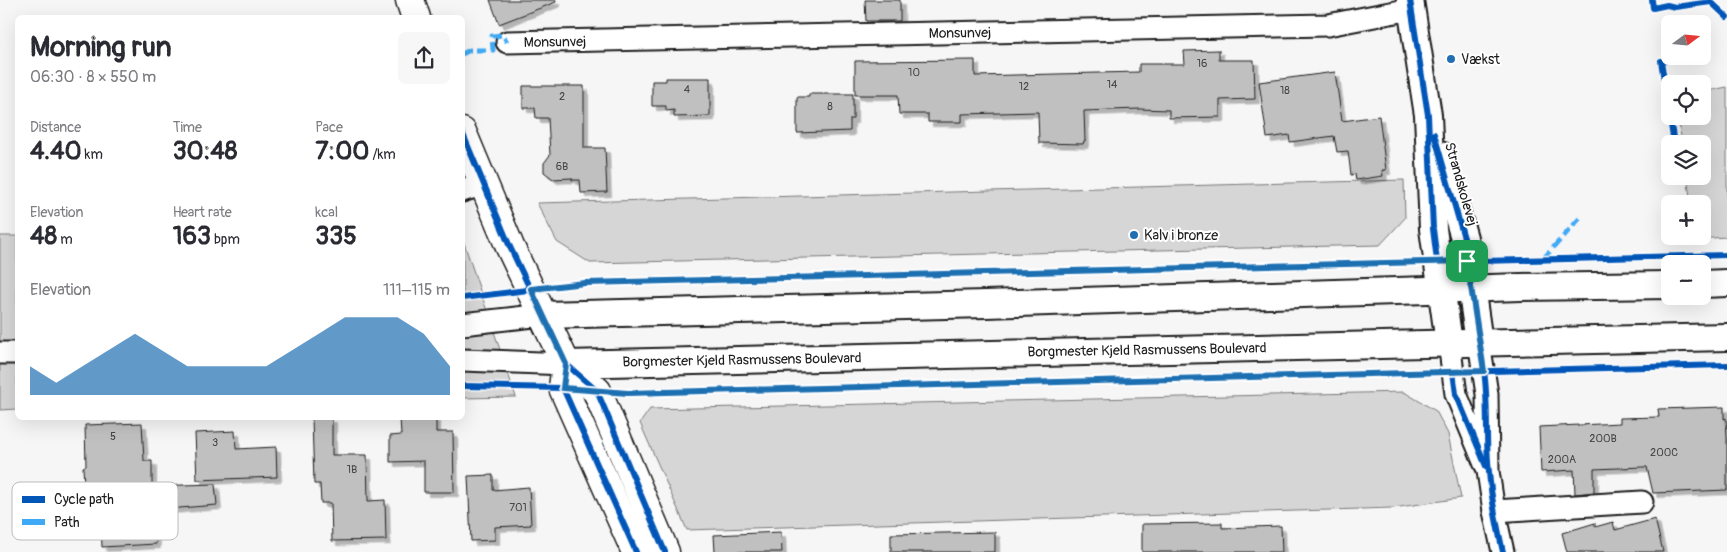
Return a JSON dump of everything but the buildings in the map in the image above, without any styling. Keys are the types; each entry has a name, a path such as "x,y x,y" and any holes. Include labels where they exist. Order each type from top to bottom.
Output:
{"main road":[{"path":"410,0 415,15"},
{"path":"465,147 473,188 510,247 566,364 596,391 665,552"},
{"path":"566,364 563,388 636,552"}],"street":[{"name":"Monsunvej","path":"507,42 1328,25 1411,4"},
{"name":"Strandskolevej","path":"1411,4 1428,115 1433,229 1456,394 1488,471"},
{"name":"Strandskolevej","path":"1428,115 1464,238 1487,394 1488,471 1503,552"},
{"path":"1711,284 1727,283"},
{"path":"465,324 543,315 1661,285"},
{"name":"Borgmester Kjeld Rasmussens Boulevard","path":"566,364 1727,337"},
{"path":"0,353 15,353"},
{"path":"465,360 566,364"},
{"path":"1494,511 1642,502"}],"shaded area":[{"path":"1727,87 1727,237 1711,238 1711,195 1690,195 1688,185 1711,185 1711,135 1681,135 1679,125 1711,125 1711,90"},
{"path":"1404,180 1405,218 1380,245 590,263 557,242 537,203"},
{"path":"0,236 15,236 15,409 0,410"},
{"path":"465,246 516,397 465,398"},
{"path":"1404,392 1436,411 1448,434 1461,498 1393,508 687,530 640,423 650,409"}],"marked path":[{"path":"465,52 470,50 493,50 492,36 503,35 507,42"},
{"path":"1543,259 1580,218"}],"cycle path":[{"path":"1410,0 1428,115 1433,229 1437,261"},
{"path":"1652,0 1653,8 1667,5 1675,7 1711,2 1727,17"},
{"path":"1662,65 1673,135"},
{"path":"1434,134 1464,238 1467,261"},
{"path":"465,139 510,247 566,364 597,391 665,552"},
{"path":"465,298 585,283 1727,255"},
{"path":"566,364 563,388 636,552"},
{"path":"465,386 563,388 628,393 1727,365"},
{"path":"1484,371 1490,482 1494,512 1503,552"},
{"path":"1453,372 1456,394 1486,466"}],"place":[{"name":"Vækst","path":"1451,59"},
{"name":"Kalv i bronze","path":"1134,235"}],"route":[{"path":"1467,261 1484,371 628,393 563,388 566,364 531,289 585,283 1467,261"}]}
